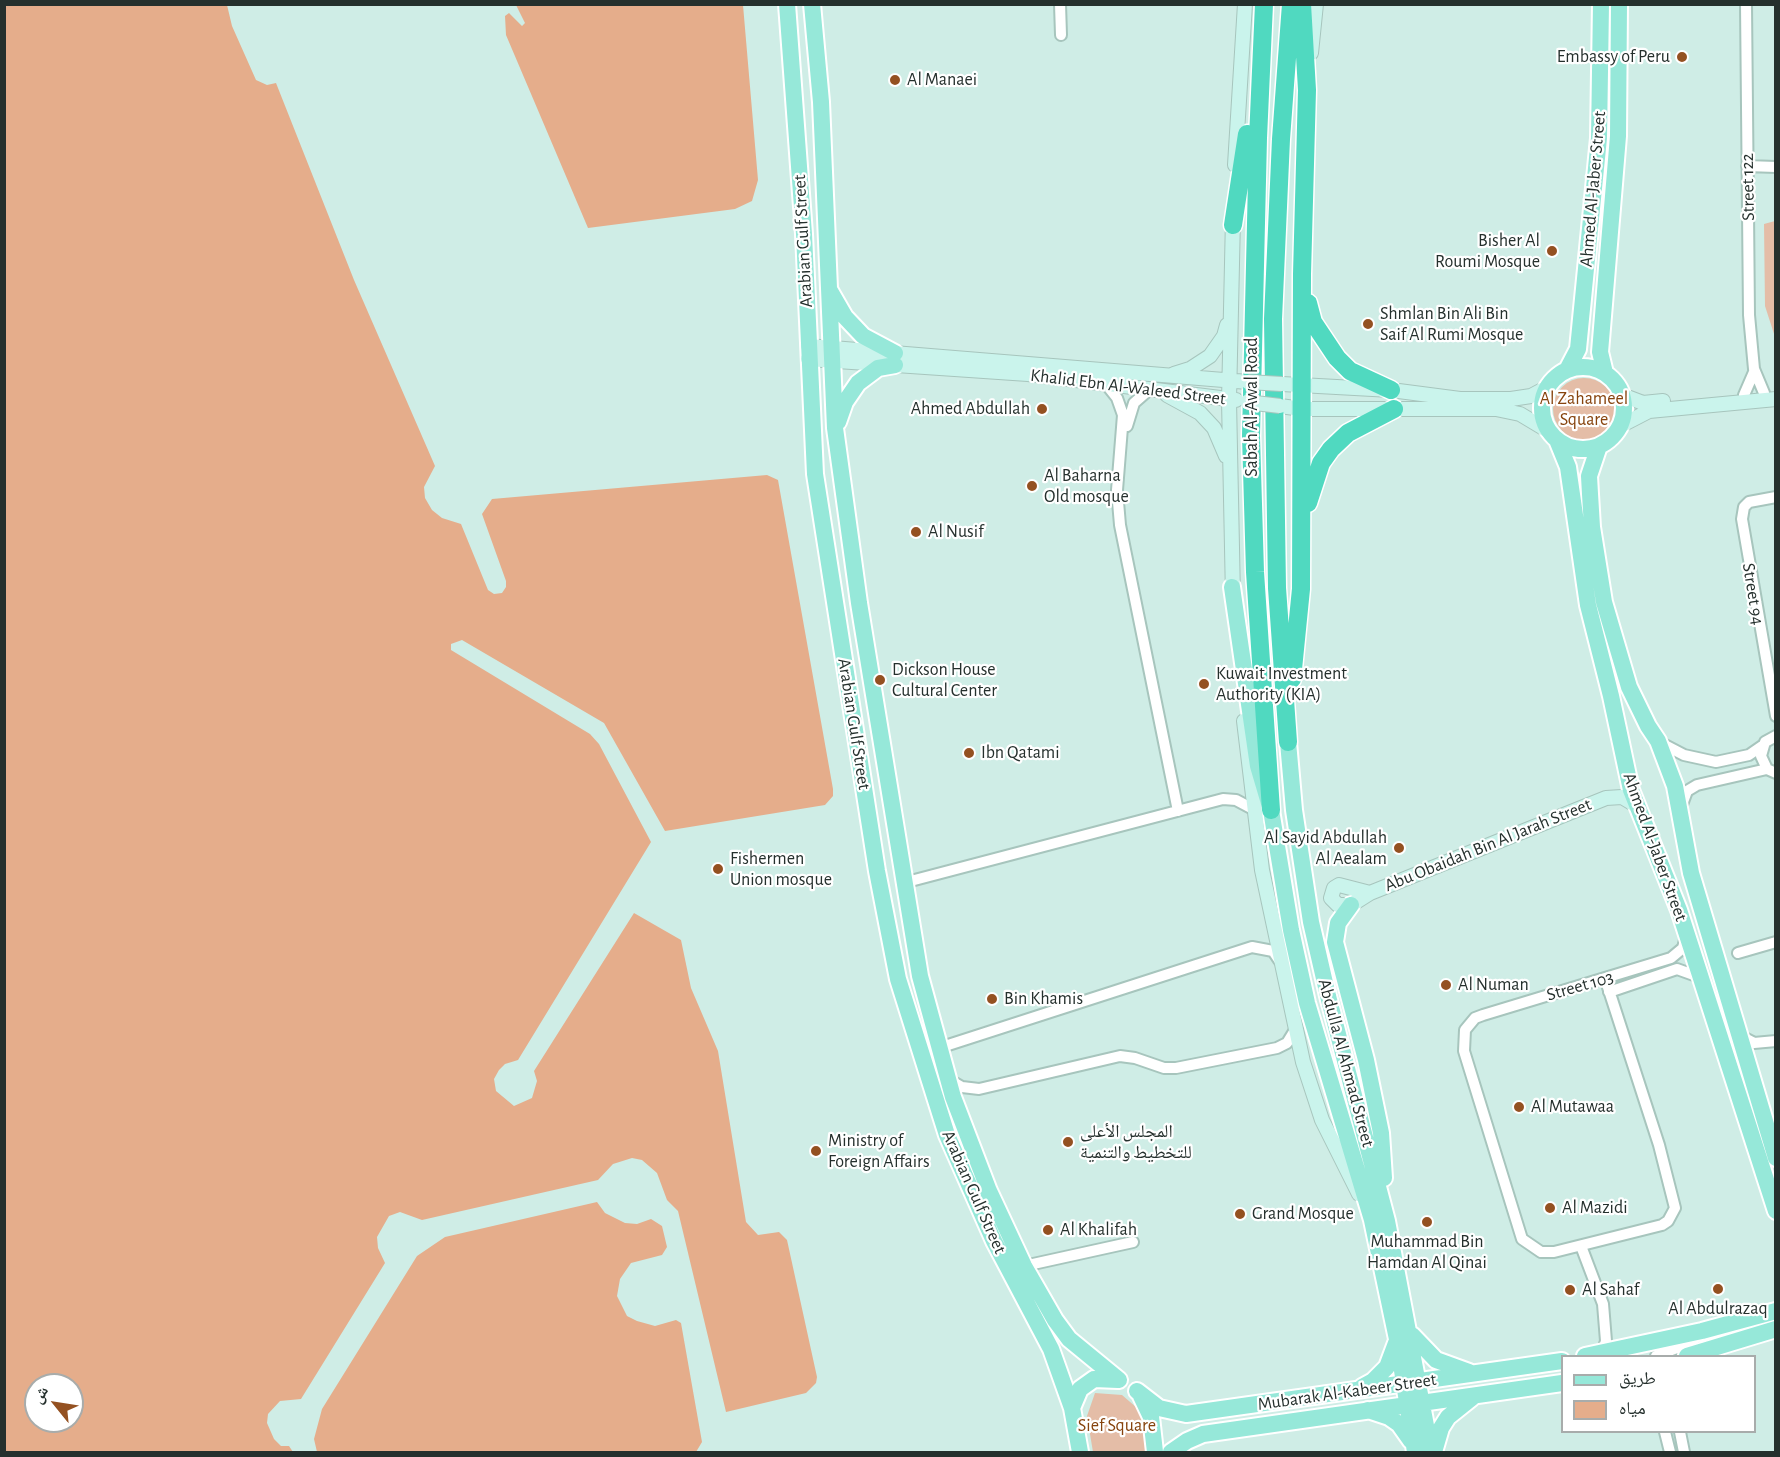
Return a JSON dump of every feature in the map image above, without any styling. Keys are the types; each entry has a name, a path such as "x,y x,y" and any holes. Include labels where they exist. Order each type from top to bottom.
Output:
{"highway":[{"name":"Sabah Al-Awal Road","path":"1264,4 1251,436 1255,572 1271,810"},
{"name":"Sabah Al-Awal Road","path":"1288,734 1277,588 1273,320 1281,139 1291,4"},
{"path":"1288,734 1301,589 1302,274 1307,90 1302,4"},
{"path":"1233,225 1242,182 1254,75 1262,40"},
{"path":"1302,274 1312,322 1325,344 1350,370 1391,390"},
{"path":"1302,528 1315,480 1331,449 1348,433 1394,409"}],"main road":[{"name":"Arabian Gulf Street","path":"787,4 804,234 814,474 877,871 898,979 947,1135 994,1241 1051,1349 1072,1408 1080,1452"},
{"name":"Arabian Gulf Street","path":"812,4 821,100 830,354 835,428 856,582 903,883 920,976 946,1078 989,1191 1024,1266 1055,1320 1069,1339 1119,1380 1137,1391"},
{"name":"Sabah Al-Awal Road","path":"1245,4 1233,225 1229,467 1232,587 1253,809"},
{"path":"1307,90 1316,4"},
{"name":"Ahmed Al-Jaber Street","path":"1566,370 1574,361 1580,332 1599,138 1600,4"},
{"name":"Ahmed Al-Jaber Street","path":"1605,373 1601,342 1618,136 1619,4"},
{"path":"828,287 835,303 851,324 895,359 870,372 852,388 835,428"},
{"path":"1166,377 1190,369 1210,356 1224,336 1231,311"},
{"path":"1580,332 1591,345 1601,342"},
{"name":"Khalid Ebn Al-Waleed Street","path":"808,352 1391,390 1460,399 1512,399 1531,396 1548,387"},
{"name":"Khalid Ebn Al-Waleed Street","path":"895,359 1106,383 1302,409 1509,411 1528,418 1553,436"},
{"path":"1582,367 1605,373 1622,395 1624,414 1614,435 1599,446 1573,448 1553,436 1545,424 1542,405 1548,387 1566,370 1582,367"},
{"path":"1155,390 1200,413 1214,428 1223,444 1229,467"},
{"path":"1622,395 1643,403 1772,395"},
{"path":"1620,426 1649,411 1772,395"},
{"name":"Ahmed Al-Jaber Street","path":"1553,436 1582,496 1604,602 1629,687 1658,741 1675,786 1691,873 1776,1158"},
{"name":"Ahmed Al-Jaber Street","path":"1599,446 1582,496 1576,532 1588,605 1620,734 1627,775 1687,933 1776,1211"},
{"name":"Abdulla Al Ahmad Street","path":"1232,587 1258,766 1271,810 1291,930 1307,1003 1380,1221"},
{"path":"1620,734 1630,720 1637,720 1648,726"},
{"name":"Abdulla Al Ahmad Street","path":"1288,734 1294,810 1311,922 1380,1221 1415,1402"},
{"name":"Abu Obaidah Bin Al Jarah Street","path":"1370,893 1358,892 1344,885 1334,888 1331,898 1334,903 1343,906 1351,905 1370,893 1606,798 1619,787 1627,775"},
{"name":"Abu Obaidah Bin Al Jarah Street","path":"1606,798 1622,797 1637,806"},
{"name":"Abdulla Al Ahmad Street","path":"1253,809 1279,960 1295,1030 1322,1120 1380,1221"},
{"path":"1653,846 1664,853 1670,853 1678,846 1684,835"},
{"path":"1351,905 1338,923 1335,942 1381,1133 1380,1221"},
{"path":"1725,1050 1748,1064"},
{"path":"1734,1076 1739,1067 1748,1064"},
{"path":"1754,1318 1776,1301"},
{"path":"1590,1355 1702,1331 1776,1311"},
{"path":"1691,1355 1771,1331"},
{"path":"1355,1389 1373,1381 1387,1367 1402,1333 1436,1359 1459,1371 1476,1374"},
{"name":"Mubarak Al-Kabeer Street","path":"1137,1391 1159,1408 1180,1414 1561,1361"},
{"path":"1072,1408 1080,1389 1089,1381 1102,1378 1119,1380"},
{"name":"Mubarak Al-Kabeer Street","path":"1171,1452 1203,1434 1253,1425 1561,1383"},
{"path":"1137,1391 1151,1417 1155,1452"},
{"path":"1432,1452 1448,1417 1462,1403 1480,1394"},
{"path":"1253,1425 1240,1422 1239,1415 1242,1411 1276,1402"},
{"path":"1415,1402 1415,1452"},
{"path":"1415,1402 1432,1452"},
{"path":"1365,1409 1383,1414 1399,1424 1407,1434 1415,1452"}],"street":[{"path":"1060,4 1061,35"},
{"name":"Street 122","path":"1744,395 1752,381 1754,369 1749,307 1746,4"},
{"path":"1747,166 1776,167"},
{"name":"Street 122","path":"1754,369 1772,395"},
{"path":"1106,383 1117,398 1125,421"},
{"path":"1155,390 1134,403 1125,421 1117,490 1120,525 1181,810"},
{"name":"Street 94","path":"1764,744 1775,716 1742,513 1749,502 1776,497"},
{"path":"1658,741 1684,755 1716,762 1749,755 1776,736"},
{"path":"1764,744 1761,760 1773,772"},
{"path":"1680,810 1687,791 1697,784 1773,772"},
{"path":"903,883 1229,799 1242,802 1253,809"},
{"name":"Street 103","path":"1581,1246 1547,1253 1533,1248 1522,1239 1464,1050 1465,1030 1475,1018 1483,1015 1671,958 1683,948 1687,933"},
{"path":"1738,953 1776,942"},
{"path":"940,1052 945,1046 1252,947 1273,951 1279,960"},
{"name":"Street 103","path":"1609,992 1677,969 1702,978"},
{"path":"1602,1353 1606,1341 1603,1304 1581,1246 1662,1225 1668,1221 1675,1208 1659,1144 1605,978"},
{"path":"946,1078 962,1087 979,1089 1120,1056 1136,1058 1164,1068 1176,1068 1277,1048 1287,1043 1295,1030"},
{"path":"1739,1035 1754,1043 1771,1042"},
{"path":"1748,1064 1771,1042"},
{"path":"1024,1266 1133,1242"},
{"path":"1658,1355 1692,1341 1702,1331"},
{"path":"1665,1433 1670,1452"},
{"path":"1680,1433 1684,1452"}],"green space":[{"path":"1776,221 1775,337 1765,306 1764,224"},
{"name":"Al Zahameel Square","path":"1584,378 1596,380 1606,387 1613,397 1615,409 1613,421 1606,431 1596,438 1584,440 1572,438 1562,431 1555,421 1553,409 1555,397 1562,387 1572,380"},
{"name":"Sief Square","path":"1095,1393 1122,1395 1144,1414 1149,1452 1093,1452 1087,1416"}],"water":[{"path":"5,4 227,5 232,26 256,80 267,85 276,83 354,280 435,466 424,487 425,498 432,510 442,518 461,524 488,590 494,594 502,593 506,587 506,581 482,514 492,499 767,475 778,480 833,789 833,796 825,805 665,831 604,723 462,640 451,644 451,650 590,734 599,744 651,842 518,1060 505,1064 499,1070 494,1079 496,1091 514,1106 532,1098 537,1081 534,1071 634,913 681,940 691,988 718,1051 746,1222 758,1235 779,1232 787,1240 817,1377 816,1383 806,1393 726,1412 678,1211 667,1200 657,1173 642,1160 632,1158 613,1164 598,1180 422,1220 400,1212 389,1216 377,1237 378,1248 385,1263 301,1399 280,1401 268,1414 267,1423 274,1439 281,1446 289,1446 293,1452 5,1452"},
{"path":"516,5 743,5 758,180 752,201 735,209 588,228 506,35 505,16 509,13 522,26 525,23"},
{"path":"597,1202 605,1213 625,1223 637,1224 651,1219 662,1226 667,1247 662,1255 631,1263 620,1279 617,1296 627,1316 637,1321 655,1326 676,1320 681,1323 702,1442 696,1452 317,1452 314,1439 322,1409 417,1256 445,1237"}],"place":[{"name":"Embassy of Peru","path":"1682,57"},
{"name":"Al Manaei","path":"895,80"},
{"name":"Bisher Al Roumi Mosque","path":"1552,251"},
{"name":"Shmlan Bin Ali Bin Saif Al Rumi Mosque","path":"1368,324"},
{"name":"Ahmed Abdullah","path":"1042,409"},
{"name":"Al Baharna Old mosque","path":"1032,486"},
{"name":"Al Nusif","path":"916,532"},
{"name":"Dickson House Cultural Center","path":"880,680"},
{"name":"Kuwait Investment Authority (KIA)","path":"1204,684"},
{"name":"Ibn Qatami","path":"969,753"},
{"name":"Al Sayid Abdullah Al Aealam","path":"1399,848"},
{"name":"Fishermen Union mosque","path":"718,869"},
{"name":"Al Numan","path":"1446,985"},
{"name":"Bin Khamis","path":"992,999"},
{"name":"Al Mutawaa","path":"1519,1107"},
{"name":"المجلس الأعلى للتخطيط والتنمية","path":"1068,1142"},
{"name":"Ministry of Foreign Affairs","path":"816,1151"},
{"name":"Al Mazidi","path":"1550,1208"},
{"name":"Grand Mosque","path":"1240,1214"},
{"name":"Muhammad Bin Hamdan Al Qinai","path":"1427,1222"},
{"name":"Al Khalifah","path":"1048,1230"},
{"name":"Al Abdulrazaq","path":"1718,1289"},
{"name":"Al Sahaf","path":"1570,1290"}]}
